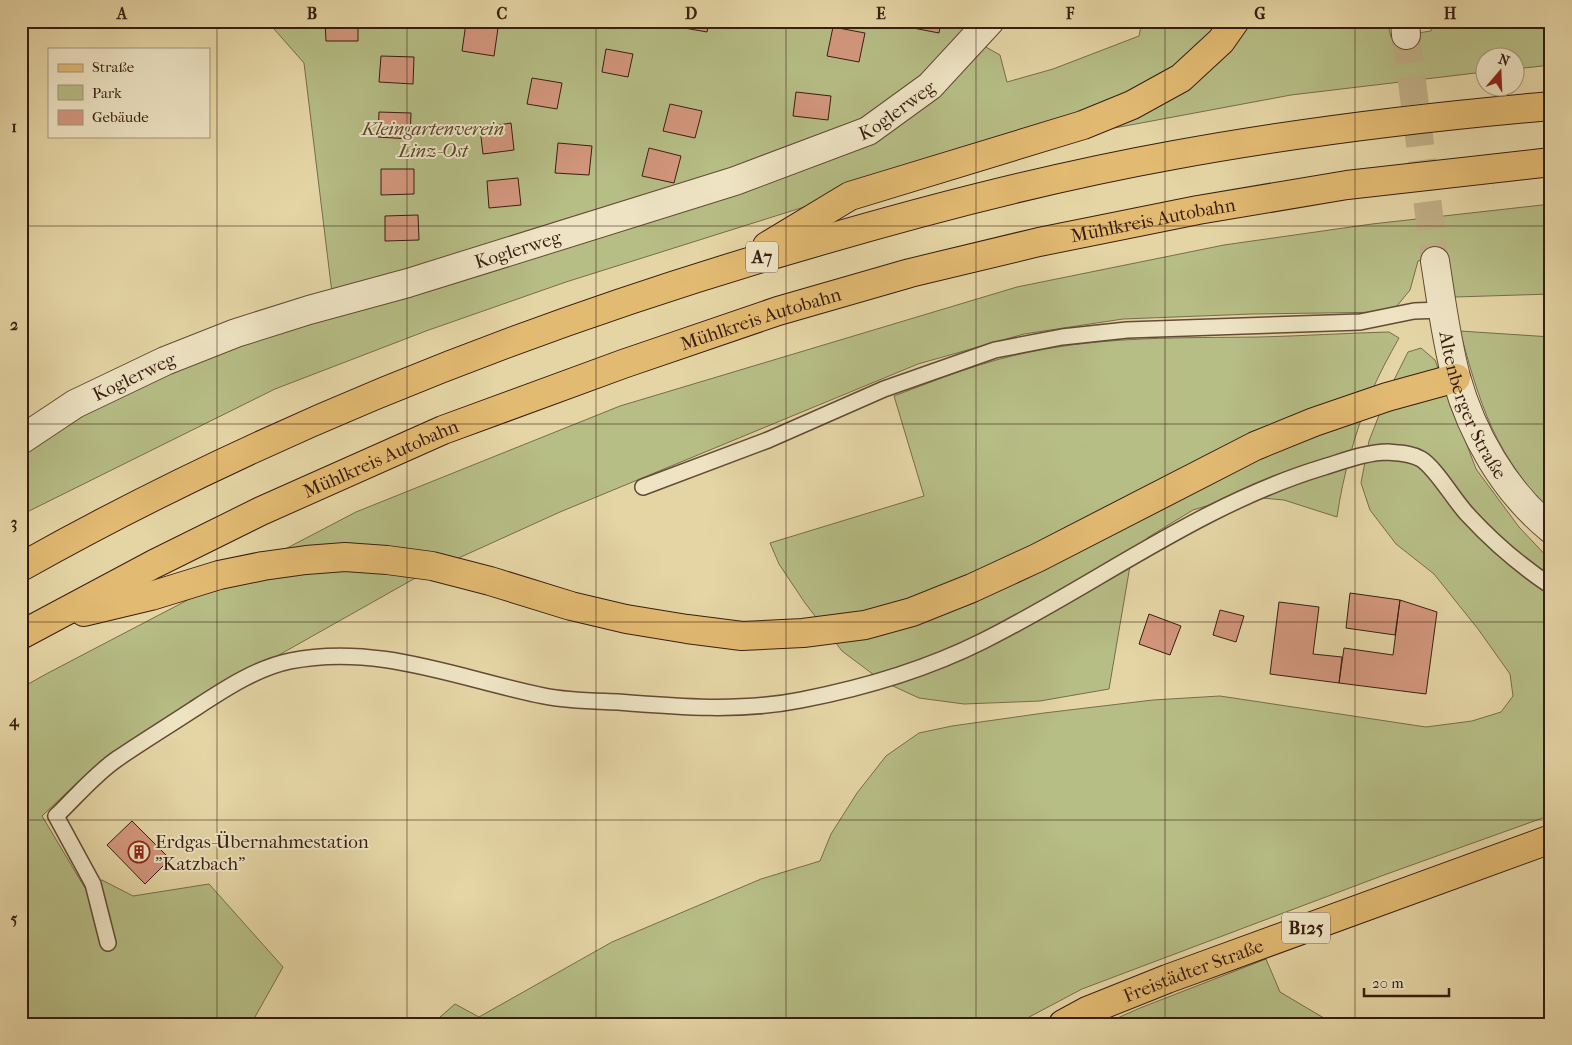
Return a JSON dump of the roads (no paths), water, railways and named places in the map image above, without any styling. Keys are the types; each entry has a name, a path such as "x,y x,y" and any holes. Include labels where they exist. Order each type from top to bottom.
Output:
{"main road":[{"path":"734,265 850,196 1083,126 1132,105 1181,78 1221,40 1235,21"},
{"name":"A7","path":"21,567 70,540 236,456 402,383 584,315 734,265 887,221 1018,188 1173,155 1316,132 1459,114 1551,106"},
{"name":"Mühlkreis Autobahn","path":"32,629 154,564 261,511 443,430 623,364 778,311 928,269 1040,242 1198,210 1347,185 1551,162"},
{"path":"32,629 219,575 272,564 345,557 432,566 490,580 571,606 626,619 687,629 742,636 803,633 865,625 912,612 1021,566 1255,446 1387,397 1456,378"},
{"name":"Freistädter Straße","path":"1064,1024 1087,1011 1167,979 1551,839"}],"street":[{"name":"Koglerweg","path":"21,440 75,404 165,361 236,333 735,181 868,131 930,86 990,21"},
{"name":"Altenberger Straße","path":"1435,261 1442,310 1456,378 1481,441 1522,502 1551,529"}],"lane":[{"path":"643,487 768,440 884,389 995,350 1062,337 1127,330 1360,322 1414,311 1442,310"},
{"path":"108,943 93,884 56,816 114,761 221,692 258,672 287,662 331,656 358,656 390,660 557,698 692,707 741,707 797,701 857,687 918,668 979,643 1044,609 1174,532 1248,496 1293,476 1382,452 1405,453 1422,459 1467,515 1522,567 1551,586"}],"tunnel":[{"path":"1406,35 1435,261"}],"place":[{"name":"Erdgas-Übernahmestation \"Katzbach\"","path":"139,852"}],"park label":[{"name":"Kleingartenverein Linz-Ost","path":"433,139"}]}
